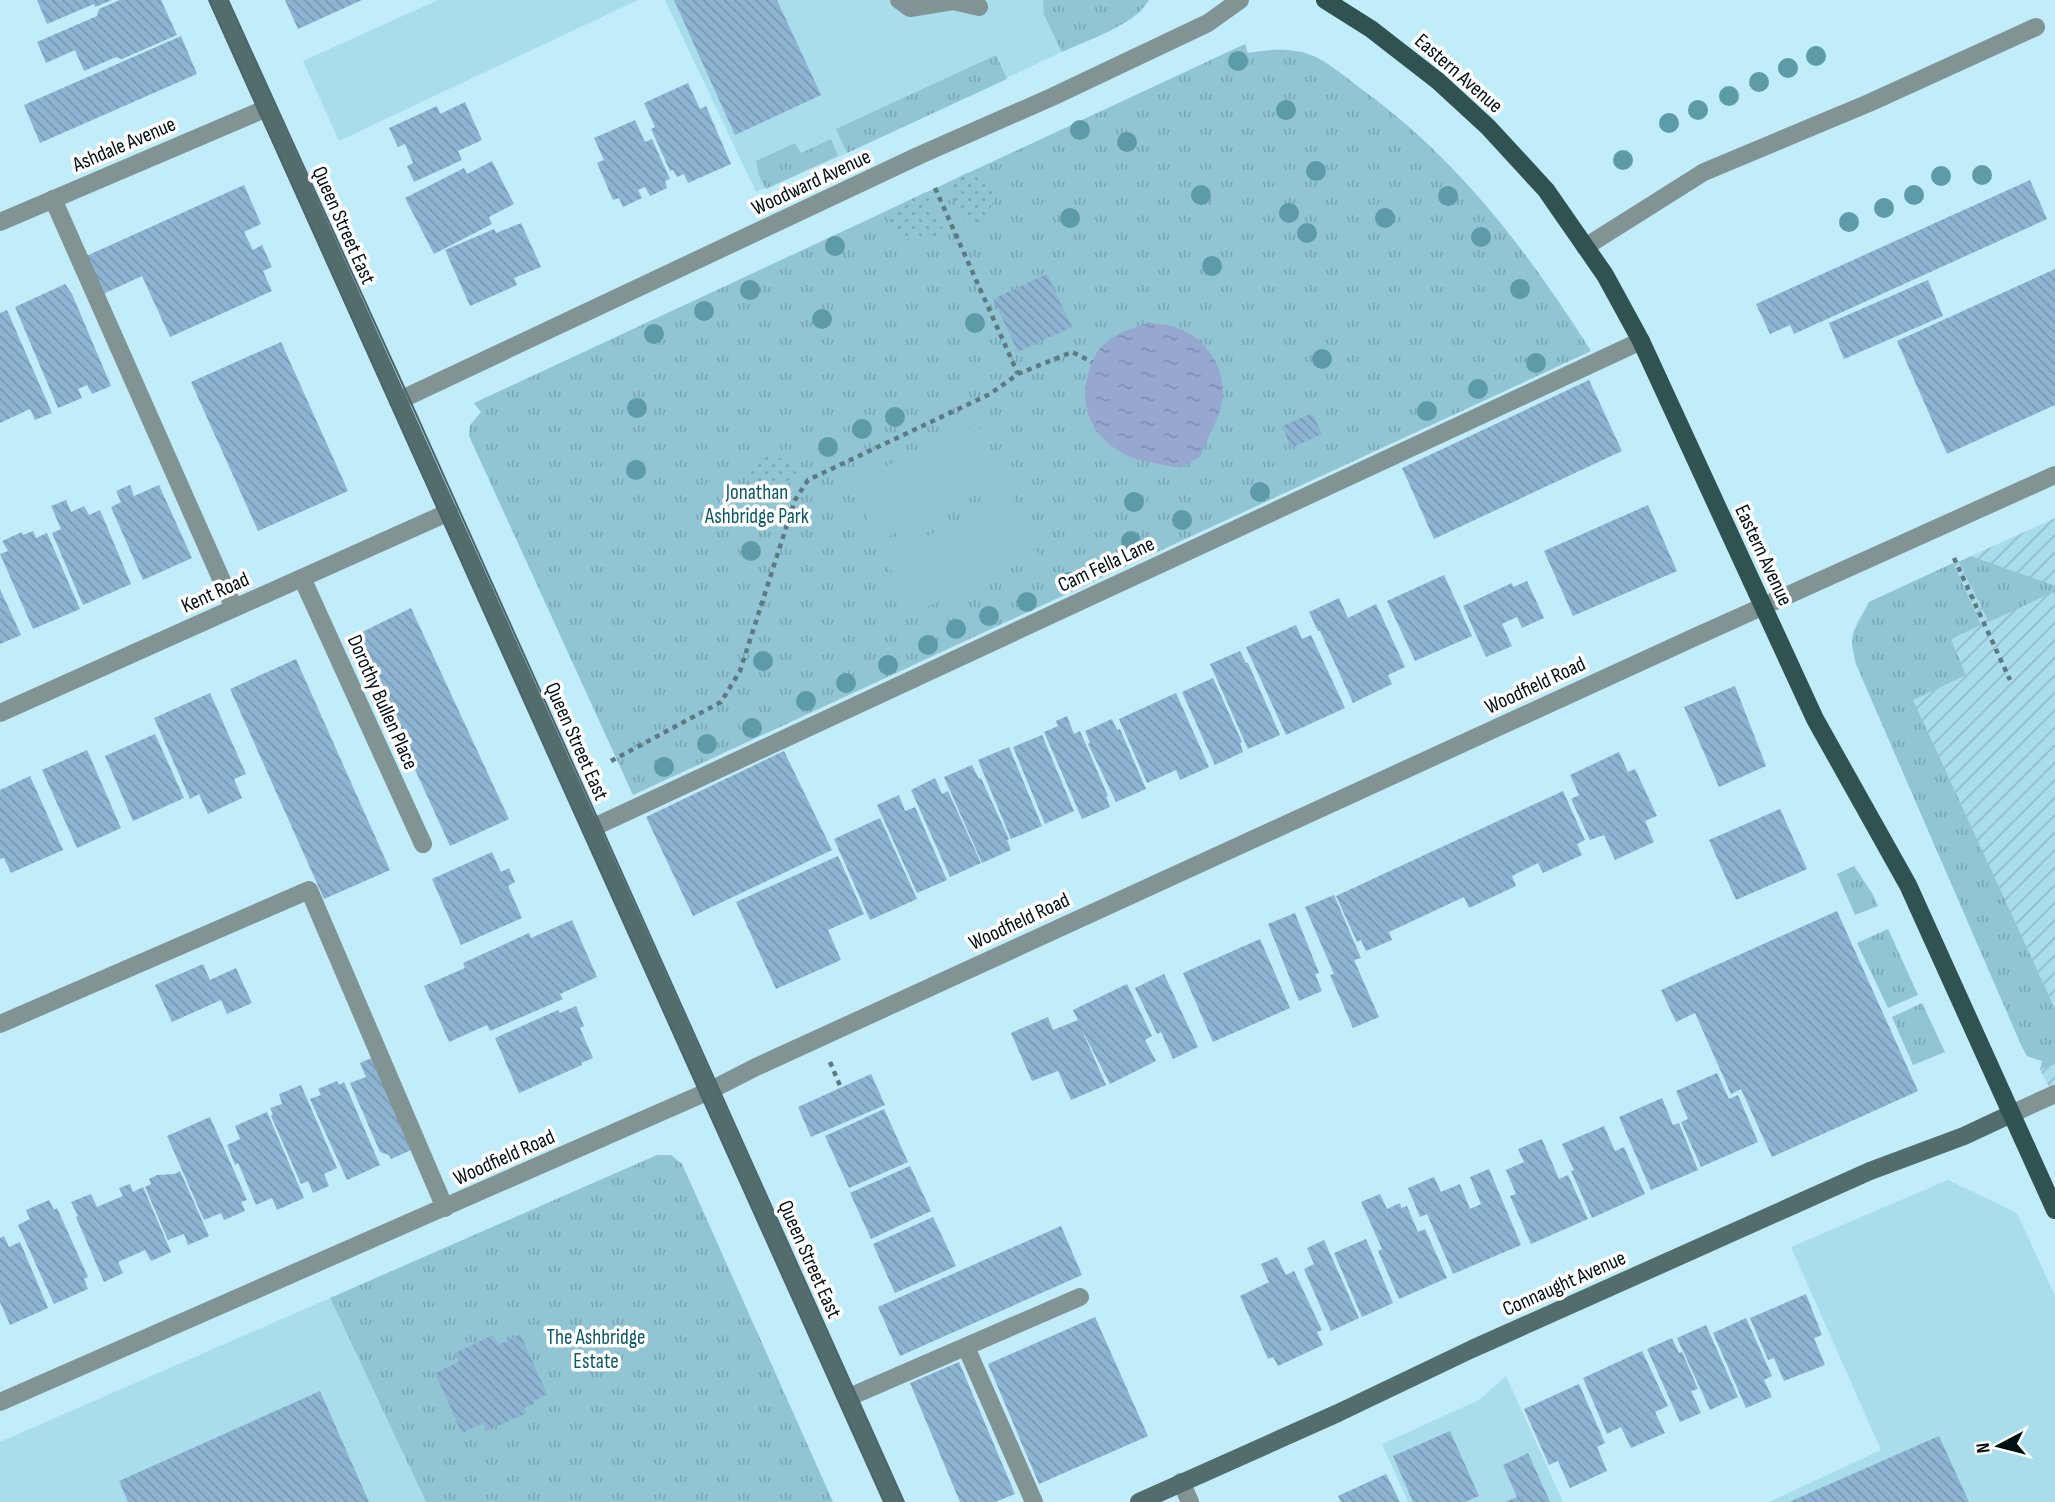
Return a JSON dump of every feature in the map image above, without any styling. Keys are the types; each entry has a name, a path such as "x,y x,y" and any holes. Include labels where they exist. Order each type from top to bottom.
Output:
{"main road":[{"name":"Queen Street East","path":"218,0 894,1502"},
{"name":"Eastern Avenue","path":"1325,0 1371,29 1429,74 1488,127 1546,190 1605,275 1640,341 1815,719 1908,885 2055,1210"},
{"name":"Connaught Avenue","path":"1139,1502 1870,1171 1964,1136 2011,1114"}],"street":[{"path":"899,0 910,8 952,0 979,7"},
{"name":"Woodward Avenue","path":"398,401 920,155 1196,29 1240,0"},
{"path":"1585,247 1704,172 1869,103 2036,27"},
{"name":"Ashdale Avenue","path":"0,222 267,108"},
{"path":"53,199 234,608"},
{"name":"Cam Fella Lane","path":"592,828 1640,341"},
{"name":"Woodfield Road","path":"0,1402 709,1091 755,1067 2055,475"},
{"name":"Kent Road","path":"0,713 449,512"},
{"name":"Dorothy Bullen Place","path":"302,578 423,844"},
{"path":"0,1024 309,890 445,1208"},
{"path":"2011,1114 2055,1094"},
{"path":"847,1398 1080,1297"},
{"path":"965,1347 1034,1502"},
{"path":"1181,1482 1190,1502"}],"path":[{"path":"935,188 1018,373"},
{"path":"611,761 721,702 740,671 795,500 808,480 990,394 1018,373 1072,352 1092,362"},
{"path":"1954,558 2010,680"},
{"path":"828,1058 841,1087"}],"shaded area":[{"path":"438,0 638,0 339,141 303,61"},
{"path":"665,0 1149,0 1141,12 1130,20 847,153 756,192"},
{"path":"2055,518 2055,1098 2040,1070 2042,1061 2027,1056 2022,1047 1856,664 1852,645 1857,622 1869,602"},
{"path":"1948,1180 2017,1213 2055,1296 2055,1502 1769,1502 1881,1450 1791,1247"},
{"path":"330,1298 426,1502 0,1502 0,1442"},
{"path":"1506,1376 1563,1502 1408,1502 1382,1444 1479,1400"}],"green space":[{"path":"1043,0 1149,0 1141,10 1121,25 1062,52 1044,15"},
{"name":"Jonathan Ashbridge Park","path":"1245,44 1248,53 1282,50 1316,57 1341,73 1431,147 1490,210 1517,244 1591,351 633,795 469,436 470,425 481,412 474,403"},
{"path":"996,55 1007,79 847,153 836,129"},
{"path":"831,139 838,156 766,189 759,176 756,161 795,143 801,153"},
{"path":"967,173 988,179 993,195 986,216 966,226 947,183"},
{"path":"926,192 946,235 916,240 899,235 891,221 891,209"},
{"path":"978,424 1005,482 878,541 851,483"},
{"path":"769,456 797,462 805,473 767,497 753,491 748,477 757,459"},
{"path":"1012,497 1039,555 911,614 884,556"},
{"path":"1971,556 2055,586 2055,596 2053,592 1989,622 1959,562"},
{"path":"1953,563 1981,625 1951,639 1966,675 1913,700 2055,1009 2055,1064 2040,1070 2042,1061 2027,1056 2022,1047 1856,664 1852,645 1853,634 1869,602"},
{"path":"1854,866 1878,906 1855,915 1837,874"},
{"path":"1888,929 1918,995 1888,1008 1857,943"},
{"path":"1922,1003 1945,1052 1913,1065 1892,1017"},
{"name":"The Ashbridge Estate","path":"657,1155 671,1155 682,1164 833,1502 426,1502 330,1298"}],"water":[{"path":"1149,323 1171,326 1193,336 1211,354 1221,376 1222,401 1216,422 1200,457 1181,467 1137,459 1122,453 1098,433 1090,420 1086,405 1085,388 1089,371 1099,350 1118,335"}],"building":[{"path":"37,0 112,0 95,7 94,4 47,24"},
{"path":"120,0 161,0 177,35 122,59 116,57 84,71 75,50 46,63 37,42 97,16 99,9"},
{"path":"285,0 362,0 298,29"},
{"path":"674,0 777,0 821,95 735,135"},
{"path":"181,36 197,74 40,143 24,105"},
{"path":"688,83 700,109 706,106 731,164 688,183 684,174 677,177 673,170 670,171 651,129 655,127 644,103"},
{"path":"465,102 482,140 458,151 462,160 414,182 407,166 413,163 405,144 398,147 389,128 437,106 440,114"},
{"path":"635,120 645,142 652,139 670,179 665,181 667,188 650,196 645,187 638,190 642,198 623,207 619,198 613,200 597,163 604,160 594,138"},
{"path":"492,161 514,204 489,217 492,224 434,254 405,198 464,168 467,174"},
{"path":"2030,180 2047,219 1794,334 1790,325 1770,334 1756,304"},
{"path":"244,185 261,224 244,232 253,250 262,245 272,267 263,271 272,291 170,337 142,276 101,295 84,257"},
{"path":"521,223 541,267 514,278 517,285 470,306 445,250 494,229 496,233"},
{"path":"2055,269 2055,405 1947,454 1897,341"},
{"path":"1047,274 1072,327 1018,352 993,299"},
{"path":"1928,280 1943,316 1844,359 1829,323"},
{"path":"65,284 72,294 111,386 92,394 87,385 78,389 82,398 58,408 15,307"},
{"path":"7,310 52,413 35,420 30,409 0,423 0,313"},
{"path":"281,342 348,491 258,531 191,382"},
{"path":"1589,380 1622,451 1434,539 1402,468"},
{"path":"1312,413 1322,434 1291,448 1282,426"},
{"path":"130,485 134,496 159,485 192,558 143,580 111,507 121,502 116,491"},
{"path":"66,500 71,512 84,506 89,515 100,510 131,584 83,605 52,533 61,529 51,506"},
{"path":"1648,505 1677,571 1573,616 1544,551"},
{"path":"33,531 36,538 47,533 80,609 33,629 0,554 8,551 2,541 22,532 23,535"},
{"path":"1444,575 1472,636 1415,661 1387,601"},
{"path":"1527,581 1544,618 1522,628 1517,617 1502,624 1512,646 1486,657 1463,606 1512,583 1513,587"},
{"path":"0,589 21,635 0,644"},
{"path":"1339,598 1348,618 1376,604 1405,667 1388,675 1392,684 1353,703 1309,612"},
{"path":"411,608 509,819 450,846 354,636"},
{"path":"1296,625 1302,639 1311,635 1345,708 1286,735 1246,647"},
{"path":"1240,651 1280,735 1248,749 1210,664"},
{"path":"296,659 390,870 324,899 230,689"},
{"path":"1213,678 1242,742 1243,752 1215,765 1182,692"},
{"path":"1735,686 1766,766 1719,787 1684,707"},
{"path":"210,693 246,774 234,779 242,798 208,814 199,794 190,799 154,718"},
{"path":"1176,693 1209,767 1180,780 1176,770 1147,783 1119,719"},
{"path":"1067,716 1074,734 1080,731 1108,796 1106,797 1110,807 1082,819 1044,732 1058,726 1056,721"},
{"path":"1112,719 1117,730 1120,729 1146,789 1116,802 1088,744 1090,743 1085,731"},
{"path":"155,734 184,798 133,821 105,756"},
{"path":"1042,735 1074,811 1045,824 1013,747"},
{"path":"1009,747 1042,826 1011,839 978,760"},
{"path":"87,750 121,828 77,848 42,770"},
{"path":"784,751 832,850 693,916 646,817"},
{"path":"1619,752 1628,772 1635,769 1657,816 1645,821 1654,842 1615,860 1604,835 1590,840 1571,799 1579,795 1570,775"},
{"path":"972,765 979,779 981,778 1009,839 1007,840 1011,850 982,863 944,777"},
{"path":"30,776 63,850 11,873 4,858 0,859 0,790"},
{"path":"935,778 942,794 948,791 981,863 950,877 911,790"},
{"path":"1563,791 1585,840 1577,844 1582,855 1543,873 1538,863 1512,876 1516,886 1469,908 1464,897 1389,932 1392,940 1366,951 1361,940 1357,942 1336,896"},
{"path":"899,795 905,811 915,807 947,880 917,893 877,805"},
{"path":"1780,809 1807,869 1736,900 1709,840"},
{"path":"880,818 917,899 870,920 834,839"},
{"path":"492,852 501,872 509,868 515,882 508,886 522,918 461,945 432,879"},
{"path":"838,856 864,914 828,930 841,960 776,989 736,902"},
{"path":"1334,895 1361,958 1354,960 1379,1017 1353,1028 1330,975 1334,974 1305,907"},
{"path":"1837,911 1918,1091 1772,1157 1741,1089 1731,1094 1695,1013 1676,1022 1661,990"},
{"path":"1295,913 1319,973 1315,974 1322,991 1299,1001 1268,924"},
{"path":"572,920 597,977 560,994 563,999 490,1031 487,1025 449,1042 424,986 465,968 463,963 529,933 531,938"},
{"path":"1260,939 1290,1008 1213,1042 1183,973"},
{"path":"203,964 210,980 236,968 252,1003 227,1014 221,1000 172,1022 155,985"},
{"path":"1164,974 1198,1047 1173,1059 1161,1032 1157,1034 1135,988"},
{"path":"1127,984 1152,1036 1145,1040 1156,1061 1110,1084 1081,1028 1106,1085 1071,1100 1058,1071 1032,1081 1011,1033 1048,1017 1053,1030 1078,1020 1073,1010"},
{"path":"576,1006 584,1026 580,1028 593,1058 519,1093 495,1038 558,1010 560,1013"},
{"path":"376,1056 416,1148 391,1159 389,1155 380,1152 350,1083 366,1077 360,1063"},
{"path":"1717,1073 1729,1099 1738,1095 1758,1142 1701,1167 1681,1122 1688,1119 1676,1091"},
{"path":"871,1074 885,1105 811,1137 798,1107"},
{"path":"337,1081 339,1085 344,1082 380,1165 347,1180 310,1099 321,1095 318,1089"},
{"path":"301,1085 337,1168 324,1174 329,1186 313,1193 308,1181 301,1184 270,1108 282,1104 279,1094"},
{"path":"1662,1098 1673,1125 1679,1123 1698,1170 1651,1190 1619,1117"},
{"path":"884,1109 908,1162 849,1188 825,1136"},
{"path":"267,1112 304,1198 277,1210 272,1198 256,1205 227,1145 240,1139 235,1126"},
{"path":"210,1117 247,1200 241,1202 245,1211 224,1220 221,1213 204,1220 167,1136"},
{"path":"1604,1126 1615,1151 1624,1147 1645,1194 1592,1218 1562,1144"},
{"path":"1542,1139 1559,1179 1568,1175 1588,1219 1531,1244 1510,1196 1516,1194 1506,1170 1524,1162 1518,1149"},
{"path":"910,1166 931,1211 871,1239 850,1193"},
{"path":"1489,1169 1521,1245 1453,1274 1427,1214 1420,1217 1408,1188 1434,1177 1441,1192 1460,1184 1470,1209 1481,1204 1470,1177"},
{"path":"180,1171 209,1236 188,1245 184,1234 168,1240 145,1187 151,1184 149,1179 157,1175"},
{"path":"130,1184 133,1192 143,1187 171,1252 151,1261 145,1250 118,1262 123,1273 104,1282 71,1202 91,1194 97,1207 123,1196 119,1188"},
{"path":"1380,1194 1387,1209 1400,1203 1401,1208 1407,1206 1418,1232 1425,1229 1447,1278 1399,1299 1378,1251 1382,1249 1361,1202"},
{"path":"49,1200 54,1210 57,1208 88,1277 84,1279 88,1289 54,1304 18,1225 30,1219 26,1210"},
{"path":"933,1217 956,1266 895,1293 873,1244"},
{"path":"1061,1226 1082,1275 900,1356 878,1307"},
{"path":"4,1236 9,1247 20,1242 48,1308 10,1325 0,1302 0,1238"},
{"path":"1366,1239 1393,1303 1362,1317 1334,1253"},
{"path":"1324,1240 1359,1318 1331,1331 1304,1269 1314,1264 1307,1248"},
{"path":"1277,1257 1286,1275 1294,1271 1322,1330 1317,1332 1323,1345 1278,1366 1273,1357 1268,1359 1240,1296 1269,1282 1261,1264"},
{"path":"1806,1294 1822,1335 1814,1338 1825,1365 1784,1381 1774,1358 1768,1360 1750,1318"},
{"path":"1095,1317 1148,1436 1039,1484 988,1364"},
{"path":"1746,1318 1772,1376 1764,1380 1772,1397 1746,1408 1713,1333"},
{"path":"1706,1325 1738,1397 1710,1410 1677,1338"},
{"path":"520,1334 547,1394 524,1408 527,1413 486,1431 483,1423 462,1433 435,1373 459,1362 455,1353 493,1335 498,1345"},
{"path":"1672,1338 1679,1353 1682,1352 1698,1389 1691,1391 1701,1413 1680,1422 1647,1349"},
{"path":"1642,1351 1668,1406 1655,1412 1665,1433 1631,1448 1621,1427 1607,1434 1583,1378"},
{"path":"959,1362 1015,1494 995,1502 960,1502 910,1383"},
{"path":"1579,1384 1605,1443 1597,1447 1607,1471 1570,1488 1558,1461 1549,1465 1524,1409"},
{"path":"320,1391 369,1502 128,1502 119,1481"},
{"path":"1450,1431 1479,1496 1465,1502 1413,1502 1393,1456"},
{"path":"1939,1436 1969,1502 1789,1502"},
{"path":"1528,1453 1550,1502 1505,1502 1517,1497 1503,1465"},
{"path":"1386,1474 1400,1502 1341,1502 1338,1496"}],"tram line":[{"path":"209,0 884,1502"},
{"path":"228,0 904,1502"}]}
